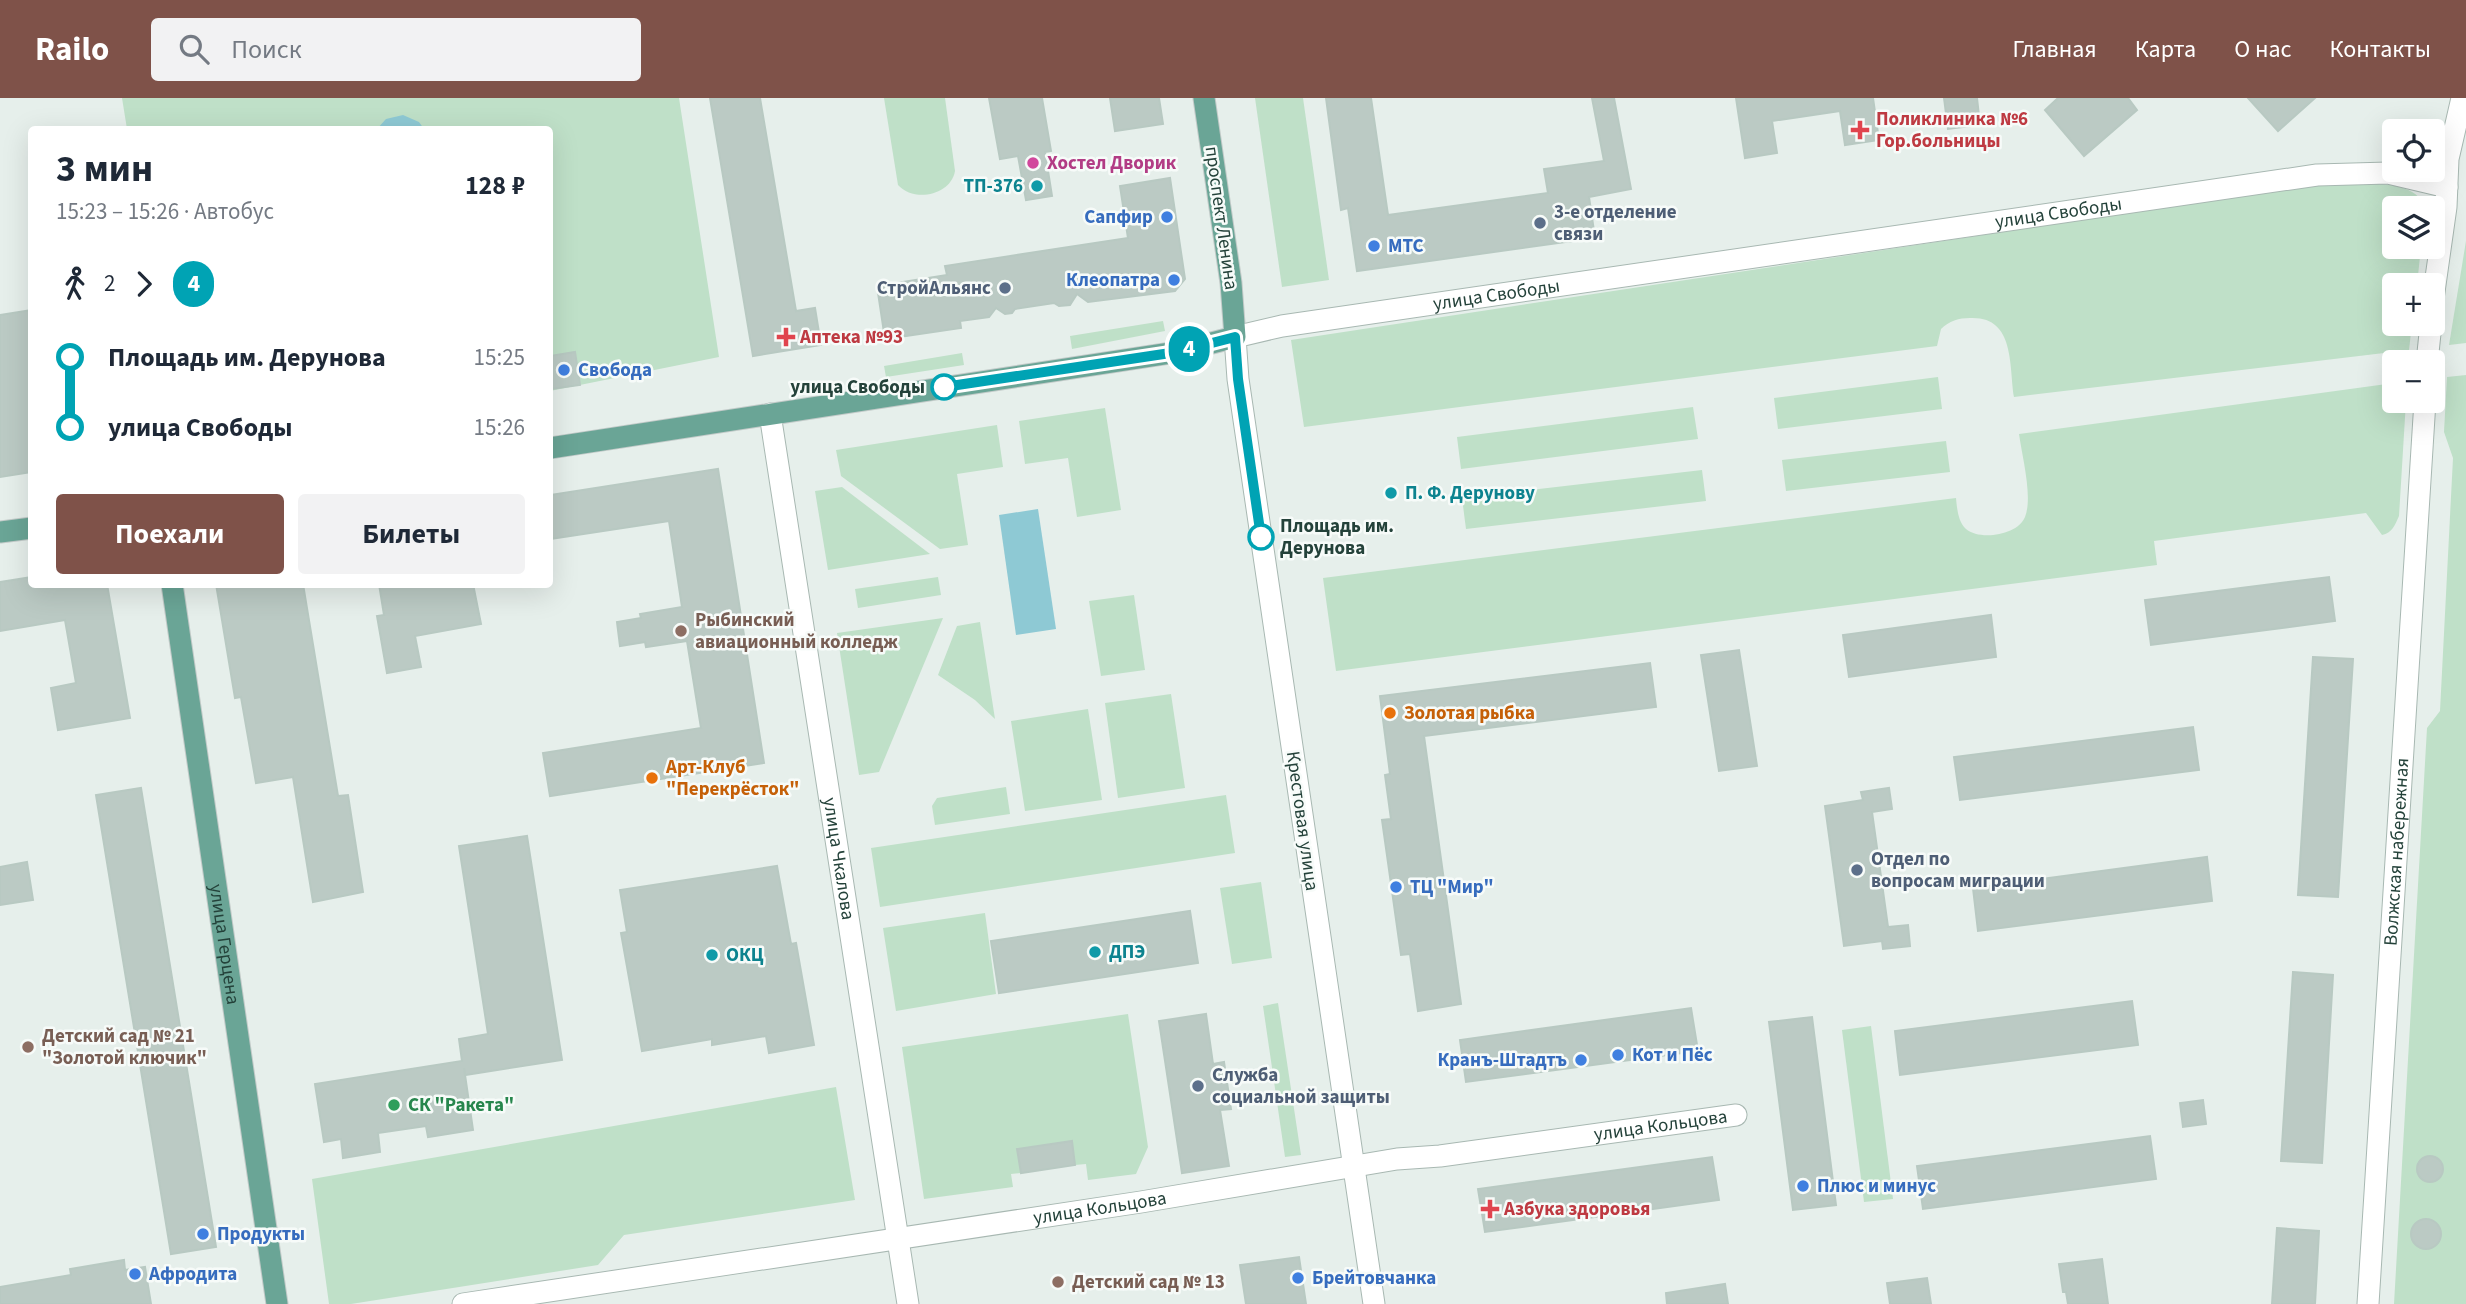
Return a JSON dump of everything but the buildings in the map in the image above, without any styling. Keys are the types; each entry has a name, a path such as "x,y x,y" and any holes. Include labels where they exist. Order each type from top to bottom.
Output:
{"main road":[{"name":"проспект Ленина","path":"1204,98 1231,283 1235,337"},
{"name":"улица Свободы","path":"553,448 1177,352 1235,337"},
{"path":"0,532 28,528"},
{"name":"улица Герцена","path":"173,588 277,1304"}],"street":[{"path":"2437,273 2444,229 2448,159 2462,98"},
{"name":"улица Свободы","path":"1235,337 1282,326 2317,175 2388,173 2447,187"},
{"name":"Крестовая улица","path":"1235,337 1238,379 1374,1304"},
{"name":"Волжская набережная","path":"2368,1304 2424,413"},
{"name":"улица Чкалова","path":"770,414 908,1304"},
{"name":"улица Кольцова","path":"463,1304 1141,1202 1397,1159 1440,1156 1736,1115"}],"green space":[{"path":"122,98 679,98 719,357 553,390 553,126 127,126"},
{"path":"884,98 945,98 955,171 947,186 931,194 922,195 905,191 898,185"},
{"path":"1255,98 1303,98 1329,280 1282,287"},
{"path":"2365,182 2391,185 2418,196 2382,196 2382,259 2420,259 2418,273 2382,273 2382,336 2411,336 2409,350 2382,350 2382,353 2014,397 2010,357 2002,334 1995,325 1985,320 1966,318 1951,322 1941,329 1937,346 1304,427 1291,340 2318,184"},
{"path":"2466,241 2466,343 2449,345"},
{"path":"1163,321 1165,331 1072,349 1070,336"},
{"path":"962,353 964,365 886,377 884,366"},
{"path":"2466,375 2466,1304 2394,1304 2427,728 2440,711 2453,458 2444,432 2447,377"},
{"path":"1938,377 1942,409 1778,429 1774,398"},
{"path":"2382,385 2382,413 2405,413 2399,516 2391,530 2382,535 2366,513 2154,541 2157,565 1336,671 1323,578 1956,498 1957,510 1966,529 1980,535 1998,534 2021,523 2027,509 2027,488 2019,434"},
{"path":"1693,407 1698,439 1461,469 1457,437"},
{"path":"1105,408 1121,510 1077,517 1068,458 1025,464 1019,421"},
{"path":"997,425 1003,467 957,474 968,545 940,549 841,476 836,450"},
{"path":"1946,441 1950,472 1786,491 1782,460"},
{"path":"1702,470 1706,501 1466,529 1462,498"},
{"path":"842,487 930,554 828,570 815,491"},
{"path":"938,577 941,595 858,608 855,589"},
{"path":"1134,595 1145,670 1101,676 1089,601"},
{"path":"943,618 879,772 859,775 837,633"},
{"path":"980,622 995,719 975,700 938,675 957,626"},
{"path":"1171,694 1185,788 1118,798 1105,703"},
{"path":"1088,709 1102,800 1025,811 1011,721"},
{"path":"1006,787 1010,814 935,825 932,806 937,798"},
{"path":"1226,795 1235,853 880,907 871,848"},
{"path":"1261,882 1272,958 1232,964 1220,888"},
{"path":"985,913 996,994 896,1011 883,928"},
{"path":"1278,1003 1301,1155 1285,1157 1263,1006"},
{"path":"1128,1014 1148,1147 1136,1174 1088,1180 1086,1164 1075,1165 1072,1142 1018,1149 1021,1173 1011,1174 1013,1187 924,1199 902,1047"},
{"path":"1871,1026 1893,1199 1864,1202 1842,1030"},
{"path":"836,1087 855,1200 624,1235 598,1265 351,1304 329,1304 312,1179"}],"water":[{"path":"403,115 422,126 380,126 386,119"},
{"path":"1038,509 1056,629 1016,635 999,515"}],"bus line":[{"name":"4","path":"944,387 1177,352 1235,337 1238,379 1261,537"}],"place":[{"name":"Поликлиника №6 Гор.больницы","path":"1860,130"},
{"name":"Хостел Дворик","path":"1033,163"},
{"name":"ТП-376","path":"1037,186"},
{"name":"Сапфир","path":"1167,217"},
{"name":"3-е отделение связи","path":"1540,223"},
{"name":"МТС","path":"1374,246"},
{"name":"Клеопатра","path":"1174,280"},
{"name":"СтройАльянс","path":"1005,288"},
{"name":"Аптека №93","path":"786,337"},
{"name":"Свобода","path":"564,370"},
{"name":"улица Свободы","path":"944,387"},
{"name":"П. Ф. Дерунову","path":"1391,493"},
{"name":"Площадь им. Дерунова","path":"1261,537"},
{"name":"Рыбинский авиационный колледж","path":"681,631"},
{"name":"Золотая рыбка","path":"1390,713"},
{"name":"Арт-Клуб \"Перекрёсток\"","path":"652,778"},
{"name":"Отдел по вопросам миграции","path":"1857,870"},
{"name":"ТЦ \"Мир\"","path":"1396,887"},
{"name":"ДПЭ","path":"1095,952"},
{"name":"ОКЦ","path":"712,955"},
{"name":"Детский сад № 21 \"Золотой ключик\"","path":"28,1047"},
{"name":"Кот и Пёс","path":"1618,1055"},
{"name":"Кранъ-Штадтъ","path":"1581,1060"},
{"name":"Служба социальной защиты","path":"1198,1086"},
{"name":"СК \"Ракета\"","path":"394,1105"},
{"name":"Плюс и минус","path":"1803,1186"},
{"name":"Азбука здоровья","path":"1490,1209"},
{"name":"Продукты","path":"203,1234"},
{"name":"Афродита","path":"135,1274"},
{"name":"Брейтовчанка","path":"1298,1278"},
{"name":"Детский сад № 13","path":"1058,1282"}]}
